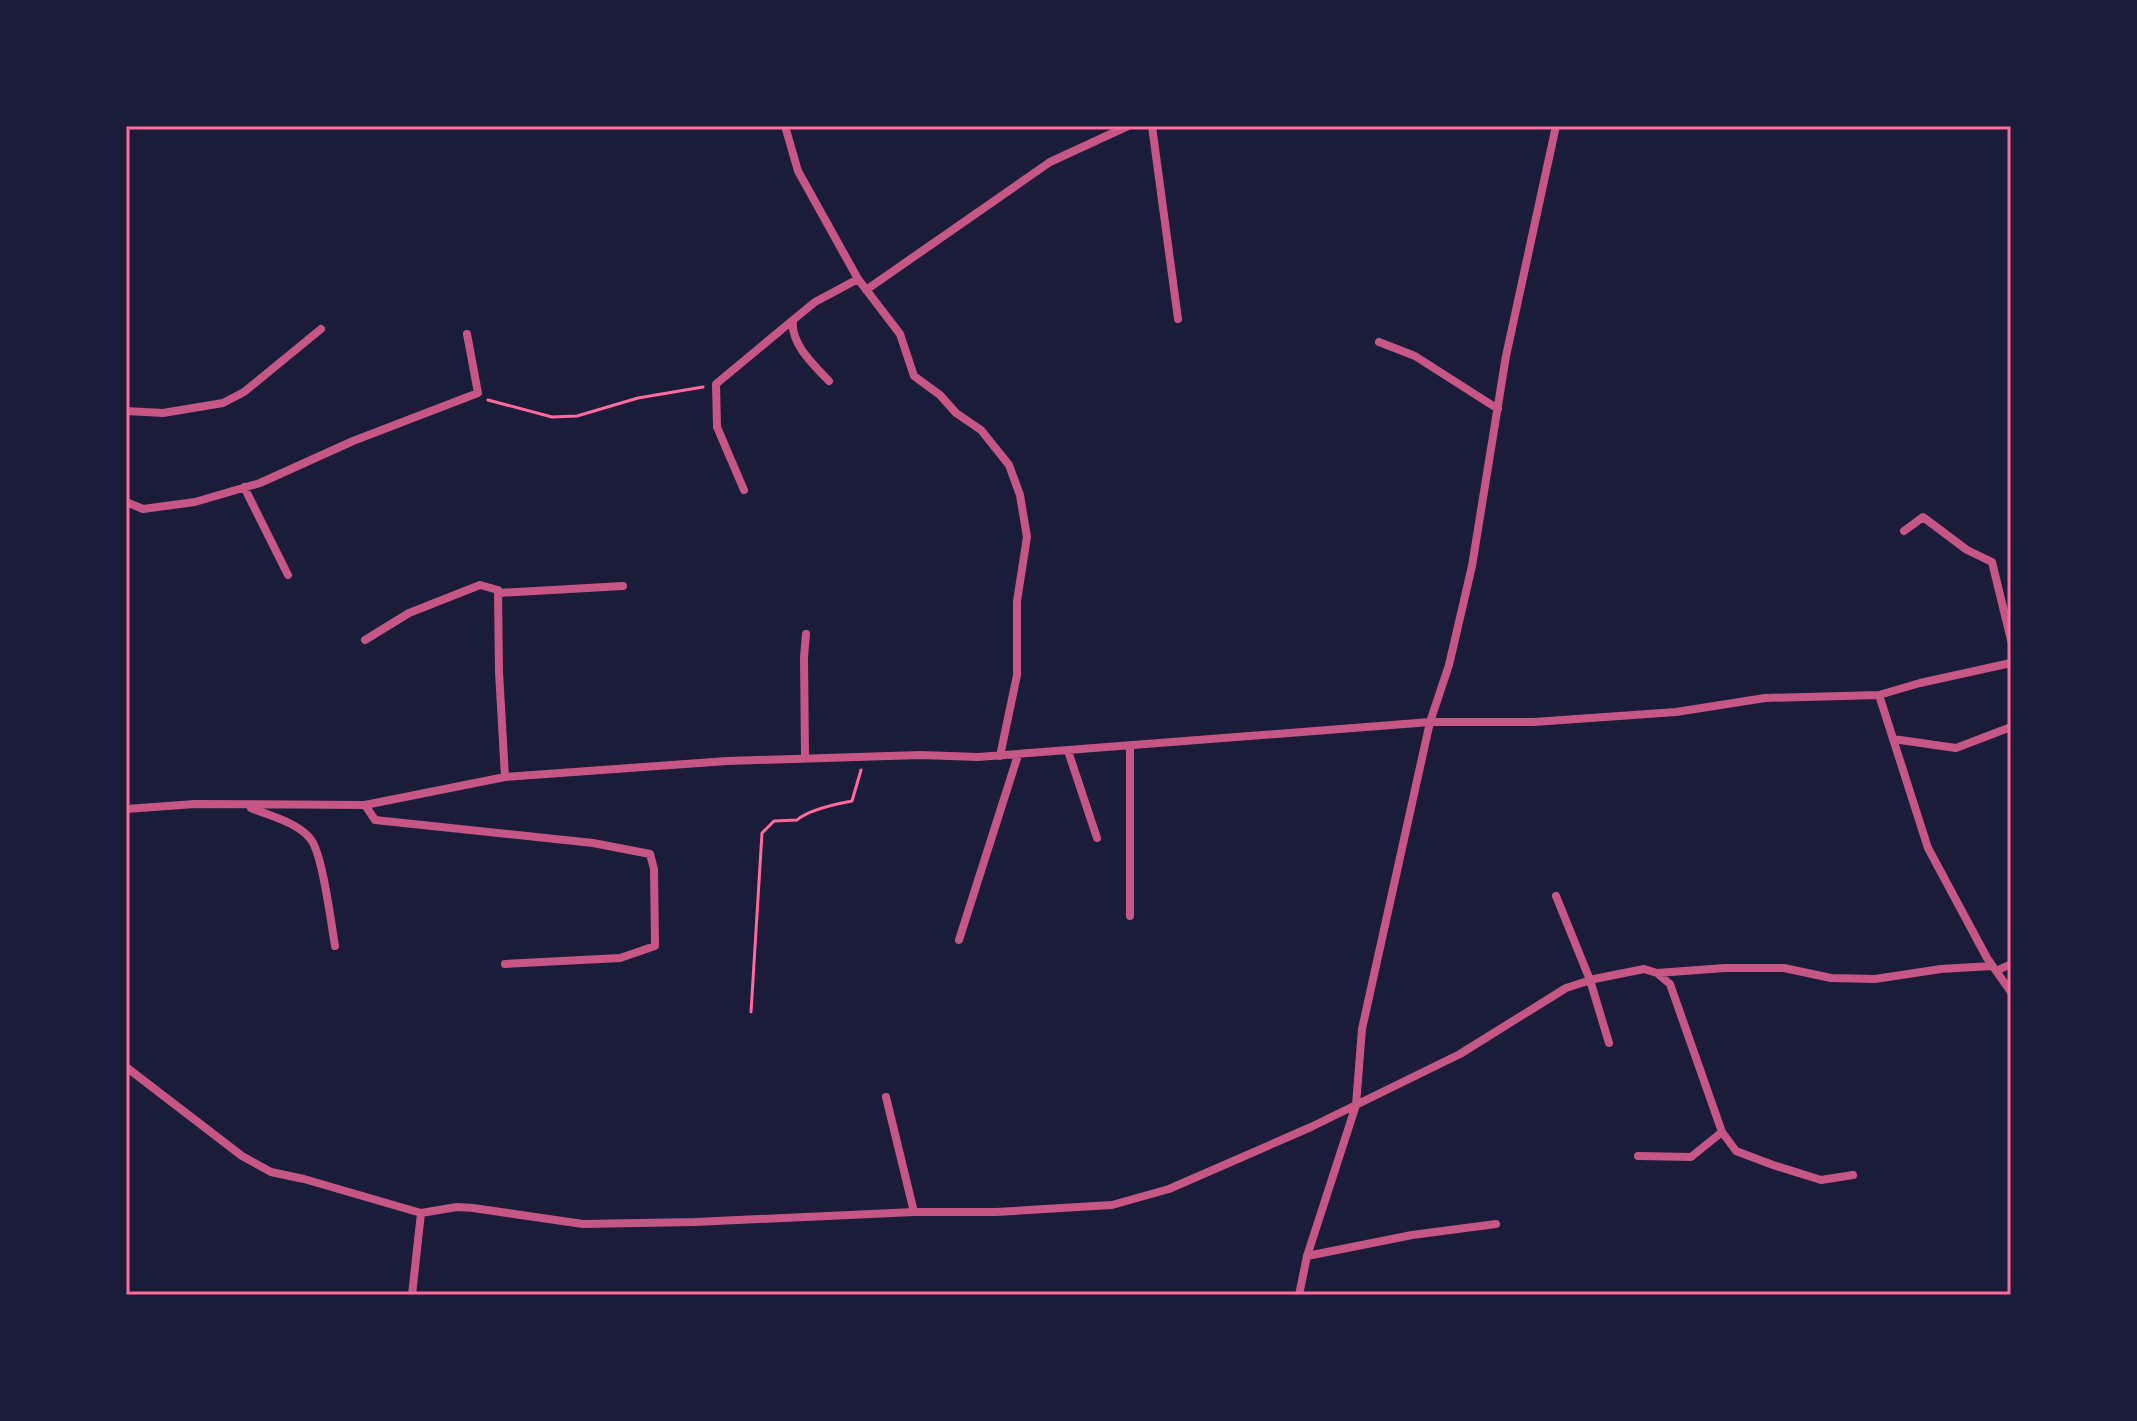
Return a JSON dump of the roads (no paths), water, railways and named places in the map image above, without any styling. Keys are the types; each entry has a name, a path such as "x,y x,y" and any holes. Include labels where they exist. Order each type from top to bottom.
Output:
{"street":[{"path":"785,126 798,171 858,279 900,334 914,376 940,395 956,413 981,430 1009,465 1020,495 1027,537 1017,601 1017,675 1000,756"},
{"path":"866,290 1050,162 1128,126"},
{"path":"1152,126 1178,319"},
{"path":"1299,1295 1307,1256 1356,1105 1362,1029 1430,722 1449,665 1472,566 1506,356 1556,126"},
{"path":"744,490 717,427 716,384 815,302 858,279"},
{"path":"793,320 796,339 807,358 829,381"},
{"path":"126,411 163,413 223,403 244,392 321,329"},
{"path":"126,502 143,509 195,502 244,487 478,393 467,334"},
{"path":"1379,342 1415,356 1498,409"},
{"path":"244,487 288,575"},
{"path":"1904,531 1923,517 1946,536 1992,562 2011,640"},
{"path":"365,640 409,613 480,585 498,590 505,777"},
{"path":"498,593 623,586"},
{"path":"805,757 806,634"},
{"path":"126,809 195,804 365,805 505,777 727,761 805,757 1000,756 1430,722 1534,722 1676,712 1765,698 1879,695 2011,663"},
{"path":"1879,695 1928,848 1994,968 2011,992"},
{"path":"1893,739 1956,748 2011,727"},
{"path":"1130,747 1130,916"},
{"path":"1068,751 1097,838"},
{"path":"959,940 1018,755"},
{"path":"365,805 375,820 593,843 650,854 654,869 655,946 620,958 505,964"},
{"path":"247,806 294,827 311,841 335,946"},
{"path":"1556,896 1590,980 1609,1043"},
{"path":"126,1067 242,1156 271,1172 421,1213 465,1208 583,1224 914,1212 1010,1212 1112,1205 1169,1189 1311,1127 1460,1054 1566,988 1590,980 1644,969 1657,973 1725,968 1784,968 1831,978 1875,979 1941,969 1994,968 2011,964"},
{"path":"1657,973 1670,984 1722,1132 1736,1151 1821,1180 1853,1175"},
{"path":"886,1097 914,1212"},
{"path":"1638,1156 1691,1157 1722,1132"},
{"path":"412,1295 421,1213"},
{"path":"1307,1256 1412,1235 1496,1224"}]}
